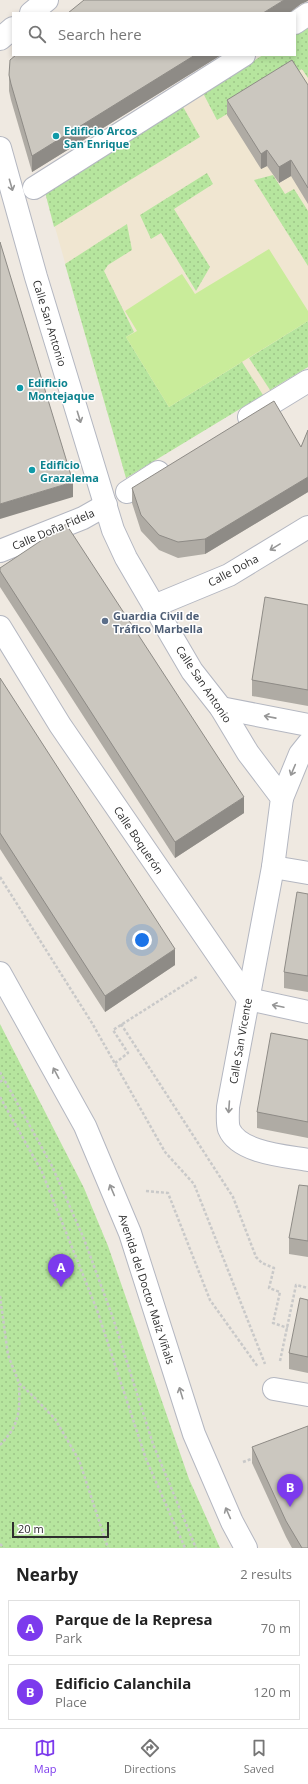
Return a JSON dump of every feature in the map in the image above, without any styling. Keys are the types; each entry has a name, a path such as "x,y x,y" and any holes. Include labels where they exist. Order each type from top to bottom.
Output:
{"street":[{"path":"33,12 47,0"},
{"path":"296,22 308,14"},
{"path":"0,39 12,29"},
{"path":"34,188 242,56"},
{"name":"Calle San Antonio","path":"0,148 113,530 126,558 192,671 221,708 248,753 282,798"},
{"path":"234,426 308,381"},
{"path":"127,492 174,463"},
{"name":"Calle Doña Fidela","path":"0,552 83,518 106,505"},
{"name":"Calle Doha","path":"154,606 229,575 308,527"},
{"name":"Calle Boquerón","path":"0,627 60,726 248,1000"},
{"path":"221,708 308,725"},
{"path":"308,744 300,754 282,798 273,867 308,873"},
{"name":"Calle San Vicente","path":"273,867 228,1107 229,1129 240,1142 257,1150 308,1160"},
{"name":"Avenida del Doctor Maíz Viñals","path":"0,973 85,1126 130,1233 194,1434 232,1522 246,1548"},
{"path":"248,1000 308,1012"},
{"path":"274,1389 308,1395"}],"path":[{"path":"0,877 92,1023 165,1152 194,1184 274,1389"},
{"path":"115,1063 128,1053 113,1030 222,961"},
{"path":"121,1024 233,1197 256,1257 262,1263 274,1268 269,1288 280,1292 272,1323 288,1328"},
{"path":"0,1072 52,1166 84,1238 113,1318 153,1444 196,1548"},
{"path":"0,1082 4,1079"},
{"path":"0,1097 45,1179 97,1310 146,1459 185,1548"},
{"path":"146,1191 168,1193 210,1300 274,1389"},
{"path":"274,1389 296,1285 308,1288"},
{"path":"0,1296 8,1355 18,1383 20,1407 15,1426 0,1445"},
{"path":"18,1383 34,1396 55,1419 78,1460 108,1548"},
{"path":"243,1462 258,1456"},
{"path":"0,1544 4,1548"}],"shaded area":[{"path":"308,26 308,367 126,478 45,192 261,56 296,56 296,34"}],"green space":[{"path":"308,26 308,78 302,69 217,120 203,93 261,56 296,56 296,34"},
{"path":"182,105 200,137 54,227 45,192"},
{"path":"207,173 213,184 174,209 210,267 196,291 161,233 151,239 140,215"},
{"path":"273,175 285,194 294,189 308,211 308,266 254,180"},
{"path":"127,224 132,250 108,265 104,271 134,332 126,337 169,407 242,362 263,395 126,478 65,264"},
{"path":"269,249 308,311 308,321 169,407 126,337 137,331 125,311 182,274 195,294"},
{"path":"308,321 308,367 270,390 249,358"},
{"path":"0,1024 84,1188 108,1246 189,1479 220,1548 0,1548"}],"building":[{"path":"84,0 284,0 265,12 69,12"},
{"name":"Edificio Arcos San Enrique","path":"15,56 193,56 32,156 11,84 9,75 10,60"},
{"path":"292,60 308,85 308,188 291,160 279,167 267,150 261,154 227,100"},
{"path":"0,242 73,482 0,504"},
{"path":"274,401 301,447 308,430 308,477 205,539 178,542 159,535 141,515 132,488"},
{"path":"66,524 244,797 175,842 0,571 0,568"},
{"path":"265,597 308,605 308,690 252,680"},
{"path":"0,678 175,949 105,996 0,833"},
{"path":"297,892 308,894 308,976 284,972"},
{"path":"271,1033 308,1040 308,1122 257,1112"},
{"path":"299,1185 308,1186 308,1241 289,1238"},
{"path":"300,1298 308,1300 308,1357 289,1353"},
{"path":"308,1426 308,1548 302,1548 286,1521 252,1447"}],"place":[{"name":"Edificio Arcos San Enrique","path":"56,136"},
{"name":"Edificio Montejaque","path":"20,388"},
{"name":"Edificio Grazalema","path":"32,470"},
{"name":"Guardia Civil de Tráfico Marbella","path":"105,621"},
{"name":"Parque de la Represa","path":"61,1287"},
{"name":"Edificio Calanchila","path":"290,1507"}]}
